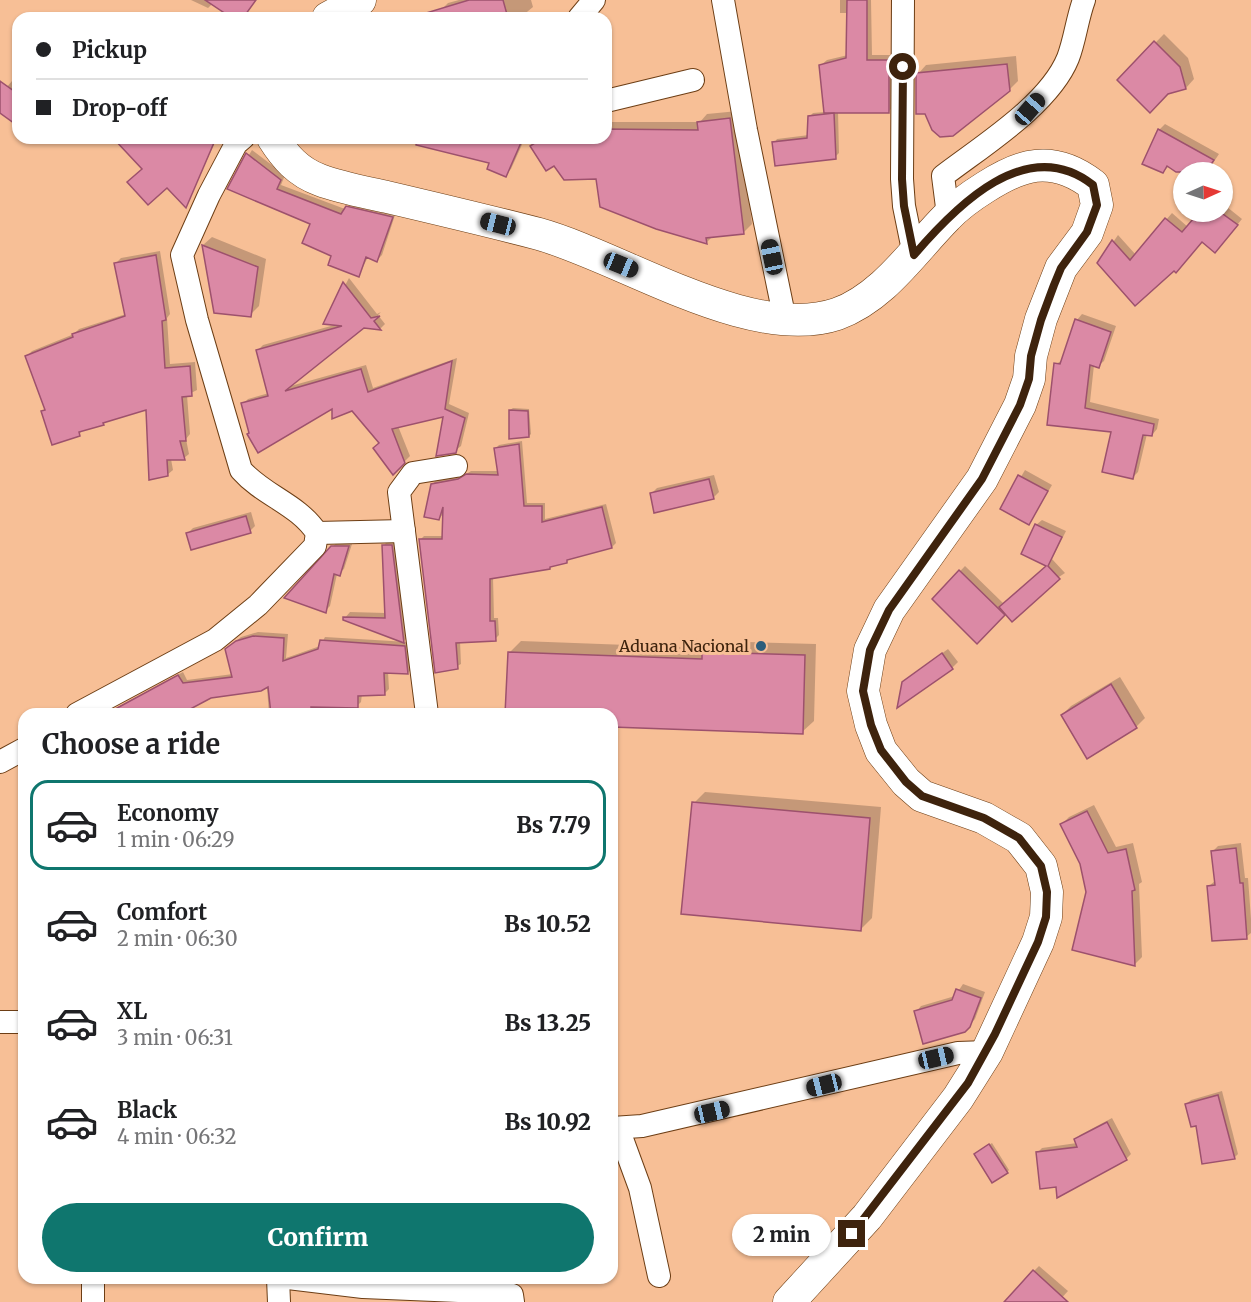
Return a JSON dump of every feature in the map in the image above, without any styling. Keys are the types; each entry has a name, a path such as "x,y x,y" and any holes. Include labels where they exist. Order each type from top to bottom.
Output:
{"main road":[{"path":"339,12 360,0"},
{"path":"277,144 286,160 319,180 542,235 734,310 802,321 838,313 875,292 914,255 948,215 988,185 1029,167 1053,167 1077,172 1093,185 1097,205 1087,232 1061,268 1045,309 1031,356 1029,379 1020,405 982,479 889,610 870,650 863,691 871,725 881,750 906,782 922,796 984,818 1019,838 1041,866 1047,892 1046,917 1038,942 987,1052 958,1098 867,1217 789,1302"}],"street":[{"path":"584,12 594,0"},
{"path":"723,0 746,130 785,320"},
{"path":"903,0 902,179 904,206 914,255"},
{"path":"948,215 944,176 1030,109 1050,85 1067,59 1083,0"},
{"path":"612,100 693,80"},
{"path":"88,708 215,640 258,604 315,546 317,533 308,520 276,496 253,483 241,470 197,320 182,255 208,195 236,144"},
{"path":"426,708 399,492 413,473 456,466"},
{"path":"317,533 404,531"},
{"path":"0,762 18,752"},
{"path":"0,1022 18,1022"},
{"path":"618,1128 642,1126 712,1112 958,1053 987,1052"},
{"path":"618,1135 640,1188 659,1276"},
{"path":"93,1284 93,1302"},
{"path":"278,1284 279,1302"},
{"path":"338,1284 506,1293 512,1295 513,1302"}],"building":[{"path":"205,0 256,0 247,12 223,12"},
{"path":"469,0 503,0 506,12 429,12"},
{"path":"847,0 867,0 867,60 889,60 889,113 824,113 819,65 846,58"},
{"path":"1154,41 1180,67 1186,89 1168,94 1150,113 1117,80"},
{"path":"1007,64 1010,91 953,136 940,137 932,130 925,114 916,114 916,73"},
{"path":"0,81 12,90 12,122 0,113"},
{"path":"834,113 836,159 775,166 772,142 807,138 808,116"},
{"path":"730,118 744,234 706,238 707,244 656,229 600,207 596,179 564,180 554,166 546,171 530,146 533,144 612,144 612,129 698,130 697,122"},
{"path":"1158,129 1214,160 1213,162 1173,162 1173,170 1167,166 1163,173 1142,164"},
{"path":"119,144 213,144 186,208 167,188 148,205 127,182 142,169"},
{"path":"520,144 506,177 487,169 489,163 416,145"},
{"path":"246,153 281,180 277,189 341,214 346,206 393,217 377,262 366,257 359,277 328,265 331,256 302,243 310,224 227,189"},
{"path":"1165,218 1182,232 1190,222 1233,221 1238,225 1215,253 1202,242 1176,273 1174,271 1135,306 1097,263 1112,240 1130,260"},
{"path":"202,245 258,267 251,317 214,313"},
{"path":"156,255 166,320 162,321 165,368 190,366 192,396 182,397 186,441 180,441 185,460 167,460 168,476 149,480 146,410 103,423 104,425 79,432 80,436 52,445 41,411 45,410 25,356 73,337 72,334 125,316 114,263"},
{"path":"343,282 371,318 380,316 374,321 381,330 364,328 285,391 361,369 368,392 452,361 445,409 465,418 456,453 436,456 443,417 392,429 405,463 393,475 373,448 379,443 352,411 332,419 332,409 258,453 247,434 249,433 241,403 268,396 256,350 342,326 323,324"},
{"path":"1075,319 1111,332 1099,368 1090,365 1085,408 1154,424 1152,436 1143,435 1133,479 1102,472 1111,432 1047,425 1054,363 1060,364"},
{"path":"509,410 528,411 529,437 509,439"},
{"path":"519,444 524,506 542,506 542,522 602,507 612,548 567,560 567,563 550,567 550,569 490,579 490,621 495,621 496,641 456,643 458,669 435,673 419,539 442,539 443,507 439,520 424,517 431,484 458,479 466,474 498,475 494,448"},
{"path":"1018,475 1048,491 1029,525 1000,509"},
{"path":"709,479 714,499 654,513 650,493"},
{"path":"246,516 251,533 191,550 186,533"},
{"path":"1035,524 1062,537 1048,566 1060,579 1012,622 999,607 1046,566 1021,554"},
{"path":"382,545 392,545 404,643 343,620 343,617 385,618"},
{"path":"331,546 349,546 340,576 334,574 326,613 284,598"},
{"path":"959,570 1005,615 977,644 932,599"},
{"path":"253,636 284,638 283,661 318,649 320,640 405,646 408,674 384,673 385,695 358,696 358,708 270,708 268,687 261,691 211,698 192,708 117,708 178,675 183,683 232,677 225,649 236,641"},
{"path":"508,652 702,659 702,652 805,655 803,734 618,727 618,708 505,708"},
{"path":"942,653 953,669 897,708 902,682"},
{"path":"1111,684 1137,728 1087,759 1061,715"},
{"path":"692,802 870,818 861,931 681,914"},
{"path":"1087,811 1108,853 1126,849 1135,890 1132,891 1135,966 1072,950 1086,892 1080,864 1060,824"},
{"path":"1236,848 1240,883 1243,883 1247,939 1212,941 1207,886 1215,885 1211,851"},
{"path":"956,989 981,998 970,1027 965,1032 923,1044 914,1011 952,1000"},
{"path":"1218,1095 1235,1159 1202,1164 1196,1126 1191,1127 1185,1104"},
{"path":"1107,1122 1127,1160 1057,1198 1056,1187 1040,1189 1036,1152 1077,1147 1074,1139"},
{"path":"989,1144 1008,1173 992,1183 974,1154"},
{"path":"1033,1270 1068,1302 1004,1302"}],"place":[{"name":"Aduana Nacional","path":"761,646"}],"route":[{"path":"852,1234 958,1098 987,1052 1038,942 1046,917 1047,892 1041,866 1019,838 984,818 922,796 892,768 881,750 871,725 863,691 870,650 889,610 982,479 1000,440 1020,405 1029,379 1031,356 1041,320 1061,268 1087,232 1097,205 1093,185 1077,172 1053,167 1029,167 988,185 948,215 914,255 904,206 902,179 903,67"}]}
